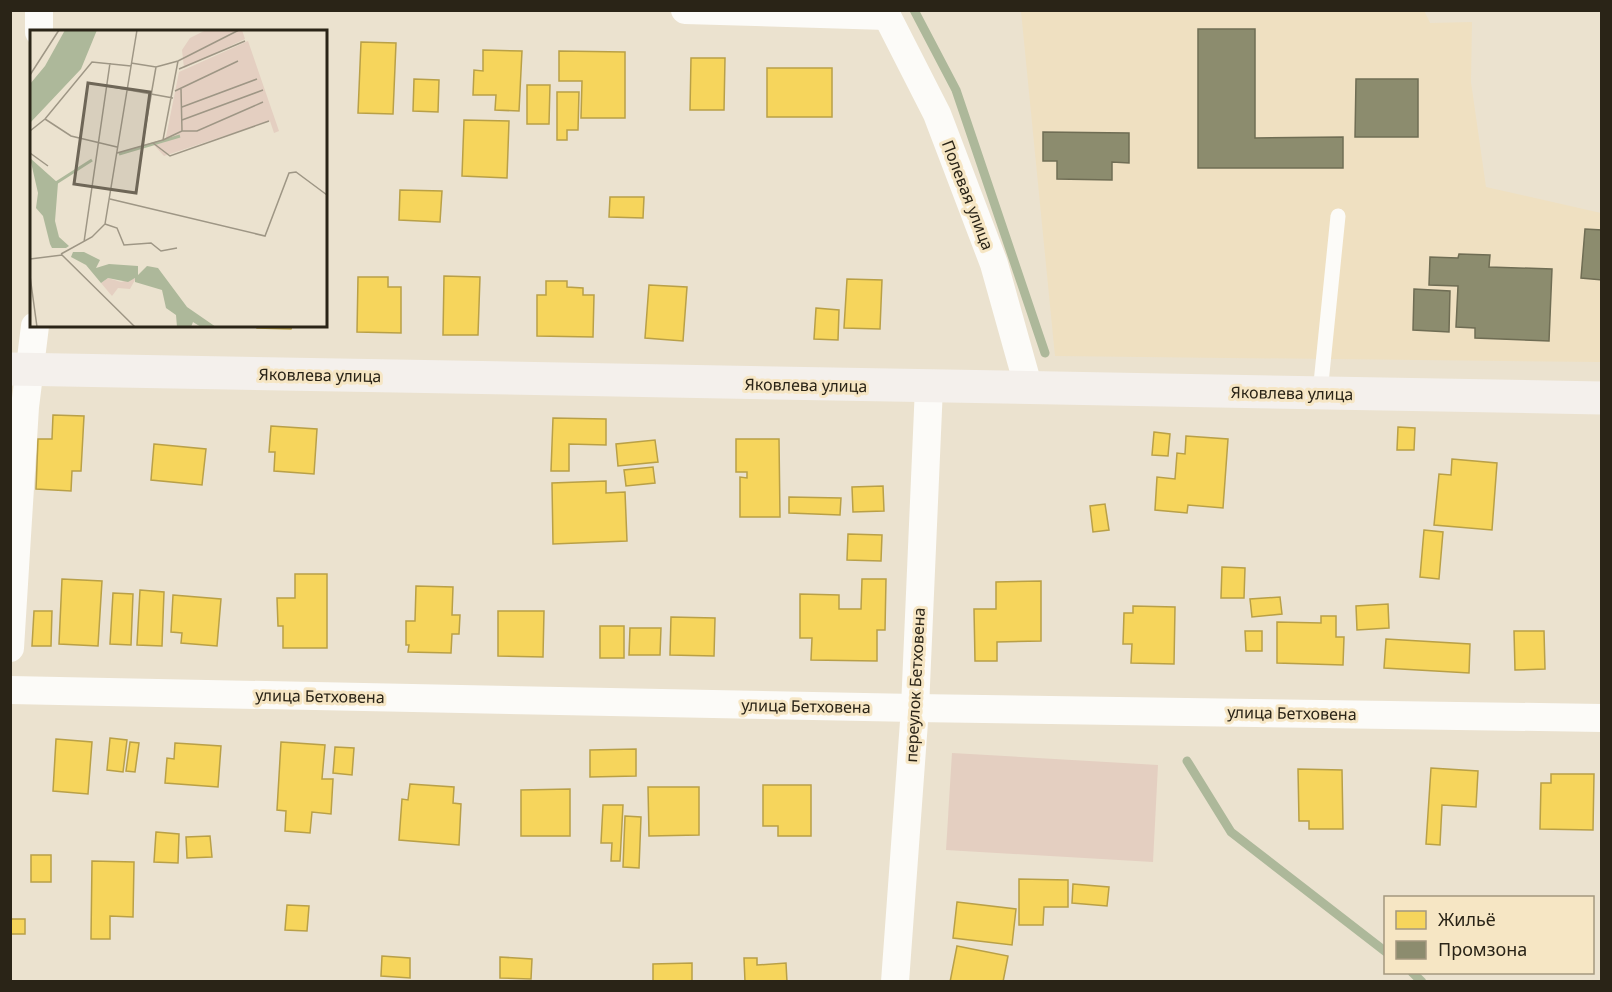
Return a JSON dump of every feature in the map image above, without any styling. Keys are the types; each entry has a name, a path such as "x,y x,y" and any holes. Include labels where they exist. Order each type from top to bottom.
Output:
{"street":[{"path":"39,10 39,30"},
{"path":"685,10 886,13"},
{"name":"Полевая улица","path":"886,13 937,114 994,264 1029,389"},
{"path":"10,648 25,407 20,370 35,327"},
{"name":"Яковлева улица","path":"20,370 1602,398"},
{"name":"переулок Бетховена","path":"895,981 915,708 929,387"},
{"name":"улица Бетховена","path":"10,690 915,708 1602,718"}],"lane":[{"path":"1320,393 1338,216"}],"shaded area":[{"path":"1424,10 1430,23 1472,22 1471,82 1486,187 1601,213 1601,362 1055,356 1021,11"},
{"path":"952,753 1158,765 1153,862 946,850"}],"building: Жильё":[{"path":"361,42 396,43 393,114 358,113"},
{"path":"483,50 522,51 519,111 495,110 496,95 473,95 474,70 483,71"},
{"path":"559,51 625,52 625,118 581,118 582,81 559,81"},
{"path":"691,58 725,58 724,110 690,110"},
{"path":"767,68 832,68 832,117 767,117"},
{"path":"414,79 439,80 438,112 413,111"},
{"path":"527,85 550,85 549,124 527,124"},
{"path":"557,92 579,92 578,130 567,130 567,140 557,140"},
{"path":"464,120 509,121 507,178 462,176"},
{"path":"400,190 442,191 440,222 399,220"},
{"path":"610,197 644,197 643,218 609,217"},
{"path":"444,276 480,277 478,335 443,335"},
{"path":"358,277 388,277 388,287 401,287 401,333 357,332"},
{"path":"847,279 882,280 880,329 844,328"},
{"path":"546,281 567,281 567,287 583,288 583,295 594,295 593,337 537,336 537,295 546,295"},
{"path":"649,285 687,287 683,341 645,338"},
{"path":"816,308 839,310 838,340 814,339"},
{"path":"257,327 292,327 291,329"},
{"path":"53,415 84,416 81,471 72,471 71,491 36,489 38,439 52,439"},
{"path":"553,418 606,419 606,445 569,444 569,471 551,471"},
{"path":"271,426 317,429 314,474 274,471 275,452 269,452"},
{"path":"1398,427 1415,428 1414,450 1397,450"},
{"path":"1154,432 1170,434 1168,456 1152,455"},
{"path":"1186,436 1228,439 1223,508 1188,505 1187,513 1155,510 1157,477 1175,479 1177,453 1185,454"},
{"path":"736,439 779,439 780,517 740,517 740,477 747,478 747,472 736,472"},
{"path":"655,440 658,462 618,466 616,444"},
{"path":"154,444 206,449 202,485 151,480"},
{"path":"1452,459 1497,463 1492,530 1434,525 1439,474 1451,475"},
{"path":"653,467 655,483 626,486 624,470"},
{"path":"606,481 606,493 625,492 627,541 553,544 552,483"},
{"path":"883,486 884,511 853,512 852,487"},
{"path":"789,497 841,498 840,515 789,513"},
{"path":"1105,504 1109,530 1093,532 1090,506"},
{"path":"1424,530 1443,532 1439,579 1420,577"},
{"path":"848,534 882,535 881,561 847,560"},
{"path":"1222,567 1245,568 1244,598 1221,598"},
{"path":"295,574 327,574 327,648 283,648 283,626 278,626 277,598 295,598"},
{"path":"62,579 102,581 98,646 59,644"},
{"path":"862,579 886,579 885,630 877,630 877,661 811,660 812,638 800,638 800,594 839,595 839,609 861,609"},
{"path":"1041,581 1041,641 997,642 997,661 975,661 974,609 996,609 996,582"},
{"path":"416,586 453,587 452,615 460,615 459,634 452,634 451,653 408,652 406,621 415,621"},
{"path":"140,590 164,592 162,646 137,645"},
{"path":"113,593 133,594 131,645 110,644"},
{"path":"173,595 221,599 217,646 181,643 182,633 171,632"},
{"path":"1280,597 1282,614 1252,617 1250,599"},
{"path":"1388,604 1389,628 1357,630 1356,606"},
{"path":"1133,606 1175,607 1174,664 1131,663 1132,644 1123,644 1124,613 1133,613"},
{"path":"34,611 52,611 51,646 32,646"},
{"path":"498,611 544,611 543,657 498,656"},
{"path":"1321,616 1336,616 1336,637 1344,637 1343,665 1277,663 1277,622 1321,623"},
{"path":"671,617 715,618 714,656 670,655"},
{"path":"600,626 624,626 624,658 600,658"},
{"path":"630,628 661,628 660,655 629,655"},
{"path":"1245,631 1262,631 1262,651 1246,651"},
{"path":"1514,631 1544,631 1545,669 1515,670"},
{"path":"1386,639 1470,644 1469,673 1384,668"},
{"path":"110,738 127,740 123,772 107,770"},
{"path":"56,739 92,742 88,794 53,791"},
{"path":"130,742 139,743 135,772 126,771"},
{"path":"281,742 325,745 322,779 333,779 331,814 312,812 310,833 285,831 286,811 277,810"},
{"path":"175,743 221,746 218,787 165,783 167,758 174,759"},
{"path":"335,747 354,748 352,775 333,773"},
{"path":"636,749 636,776 590,777 590,750"},
{"path":"1431,768 1478,771 1476,807 1442,805 1440,845 1426,844"},
{"path":"1298,769 1342,770 1343,829 1309,829 1309,821 1299,821"},
{"path":"1551,774 1594,774 1593,830 1540,829 1541,783 1551,783"},
{"path":"410,784 454,787 453,803 461,804 459,845 399,840 402,799 408,800"},
{"path":"763,785 811,785 811,836 778,836 778,826 763,826"},
{"path":"648,787 699,787 699,835 649,836"},
{"path":"570,789 570,836 521,836 521,790"},
{"path":"603,805 623,805 620,861 611,861 612,843 601,843"},
{"path":"625,816 641,817 639,868 623,867"},
{"path":"156,832 179,834 178,863 154,862"},
{"path":"210,836 212,857 187,858 186,837"},
{"path":"31,855 51,855 51,882 31,882"},
{"path":"92,861 134,862 133,917 110,916 110,939 91,939"},
{"path":"1019,879 1068,880 1068,907 1044,907 1043,925 1019,925"},
{"path":"1073,884 1109,887 1107,906 1072,903"},
{"path":"957,902 1016,909 1012,945 953,938"},
{"path":"287,905 309,906 307,931 285,930"},
{"path":"10,919 25,919 25,934 10,934"},
{"path":"957,946 1008,956 1003,982 950,982"},
{"path":"382,956 410,958 410,978 381,976"},
{"path":"500,957 532,959 531,979 500,978"},
{"path":"744,958 757,958 757,965 786,963 787,982 745,982"},
{"path":"692,963 692,981 653,982 653,964"}],"building: Промзона":[{"path":"1198,29 1255,29 1255,138 1343,137 1343,168 1198,168"},
{"path":"1356,79 1418,79 1418,137 1355,137"},
{"path":"1043,132 1129,133 1129,163 1112,162 1112,180 1057,179 1057,161 1043,161"},
{"path":"1585,229 1602,230 1602,280 1581,278"},
{"path":"1459,254 1490,255 1489,267 1552,269 1549,341 1475,338 1475,328 1456,327 1458,286 1429,285 1430,257 1458,258"},
{"path":"1414,289 1450,291 1449,332 1413,330"}],"waterway":[{"path":"914,10 956,90 1045,353"},
{"path":"1187,761 1231,832 1384,950"},
{"path":"1414,974 1422,982"}]}
